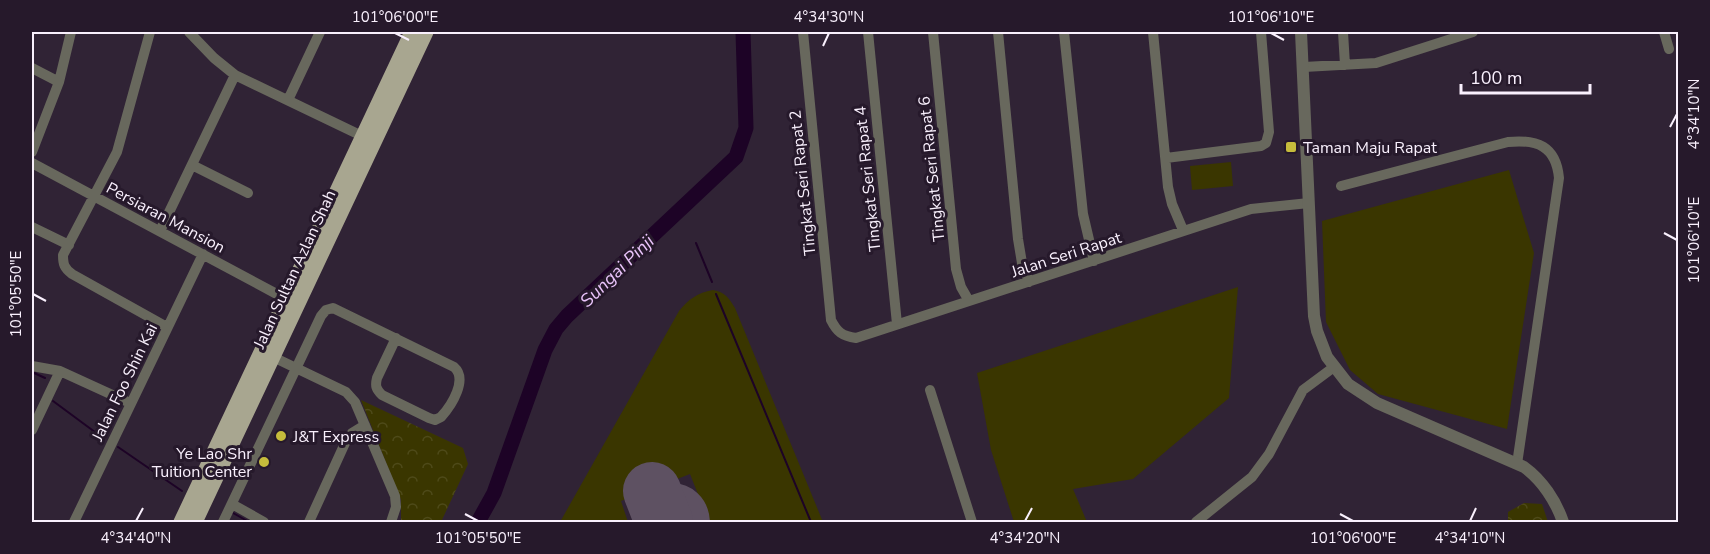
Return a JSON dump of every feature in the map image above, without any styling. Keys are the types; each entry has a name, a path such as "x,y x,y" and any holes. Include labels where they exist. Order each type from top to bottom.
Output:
{"main road":[{"name":"Jalan Sultan Azlan Shah","path":"181,522 412,32"},
{"name":"Jalan Sultan Azlan Shah","path":"195,522 426,32"},
{"path":"213,456 247,399 263,364 267,359 273,357"}],"street":[{"path":"32,152 59,82 71,32"},
{"path":"150,32 117,152 63,255 63,263 66,270 167,327"},
{"path":"189,32 214,58 235,75 362,136"},
{"path":"288,100 320,32"},
{"name":"Tingkat Seri Rapat 2","path":"803,32 831,320 837,331"},
{"name":"Tingkat Seri Rapat 4","path":"868,32 897,324"},
{"name":"Tingkat Seri Rapat 6","path":"933,32 956,269 960,286 969,301"},
{"path":"998,32 1018,239 1022,262 1029,282"},
{"path":"1064,32 1083,213 1094,261"},
{"path":"1153,32 1168,187 1172,204 1183,230"},
{"path":"1166,158 1261,146 1266,143 1269,132 1261,32"},
{"path":"1300,32 1304,67 1314,316 1317,331 1334,367 1348,384 1377,404 1518,464 1530,472 1553,499 1563,522"},
{"path":"1344,32 1345,65"},
{"path":"1304,67 1376,63 1473,32"},
{"path":"1664,32 1669,49"},
{"path":"32,68 59,82"},
{"path":"160,231 235,75"},
{"path":"1341,186 1508,142 1524,140 1538,143 1551,152 1558,166 1559,178 1518,464"},
{"name":"Persiaran Mansion","path":"32,163 286,299"},
{"path":"192,165 248,193"},
{"name":"Jalan Seri Rapat","path":"837,331 845,337 856,338 1251,209 1309,203"},
{"path":"32,226 69,245"},
{"name":"Jalan Foo Shin Kai","path":"74,522 203,254"},
{"path":"223,522 321,316 326,310 333,308 341,311 396,338 459,371 460,384 441,417 435,420 429,418 378,390 375,384 377,378 396,338"},
{"path":"273,357 346,392 355,402 395,496 396,507 391,522"},
{"path":"32,366 60,371 130,403"},
{"path":"1196,522 1252,477 1269,454 1303,390 1334,367"},
{"path":"32,430 60,371"},
{"path":"930,390 972,522"},
{"path":"309,522 346,441 352,433 365,424"},
{"path":"232,504 264,522"}],"green space":[{"path":"1231,162 1233,186 1192,190 1190,166"},
{"path":"1509,170 1534,253 1507,429 1378,394 1350,370 1326,322 1322,221"},
{"path":"1238,287 1229,398 1133,479 1073,489 1087,522 1014,522 991,450 977,373"},
{"path":"713,290 726,296 735,308 823,522 709,522 690,474 621,501 628,522 560,522 679,311 694,297"},
{"path":"361,400 463,448 468,464 441,522 401,520 401,500"},
{"path":"1524,503 1542,504 1548,522 1508,522 1508,512"}],"waterway":[{"name":"Sungai Pinji","path":"478,522 494,493 545,350 556,329 736,157 746,128 743,32"},
{"path":"696,243 712,282"},
{"path":"716,294 811,522"},
{"path":"32,372 45,378"},
{"path":"53,401 103,438"},
{"path":"118,447 182,491"},
{"path":"233,513 249,522"}],"taxiway":[{"path":"648,522 650,510 655,501 672,494 690,501 696,510 699,522"}],"runway":[{"path":"652,491 664,522"}],"place":[{"name":"Taman Maju Rapat","path":"1291,147"},
{"name":"J&T Express","path":"281,436"},
{"name":"Ye Lao Shr Tuition Center","path":"264,462"}]}
